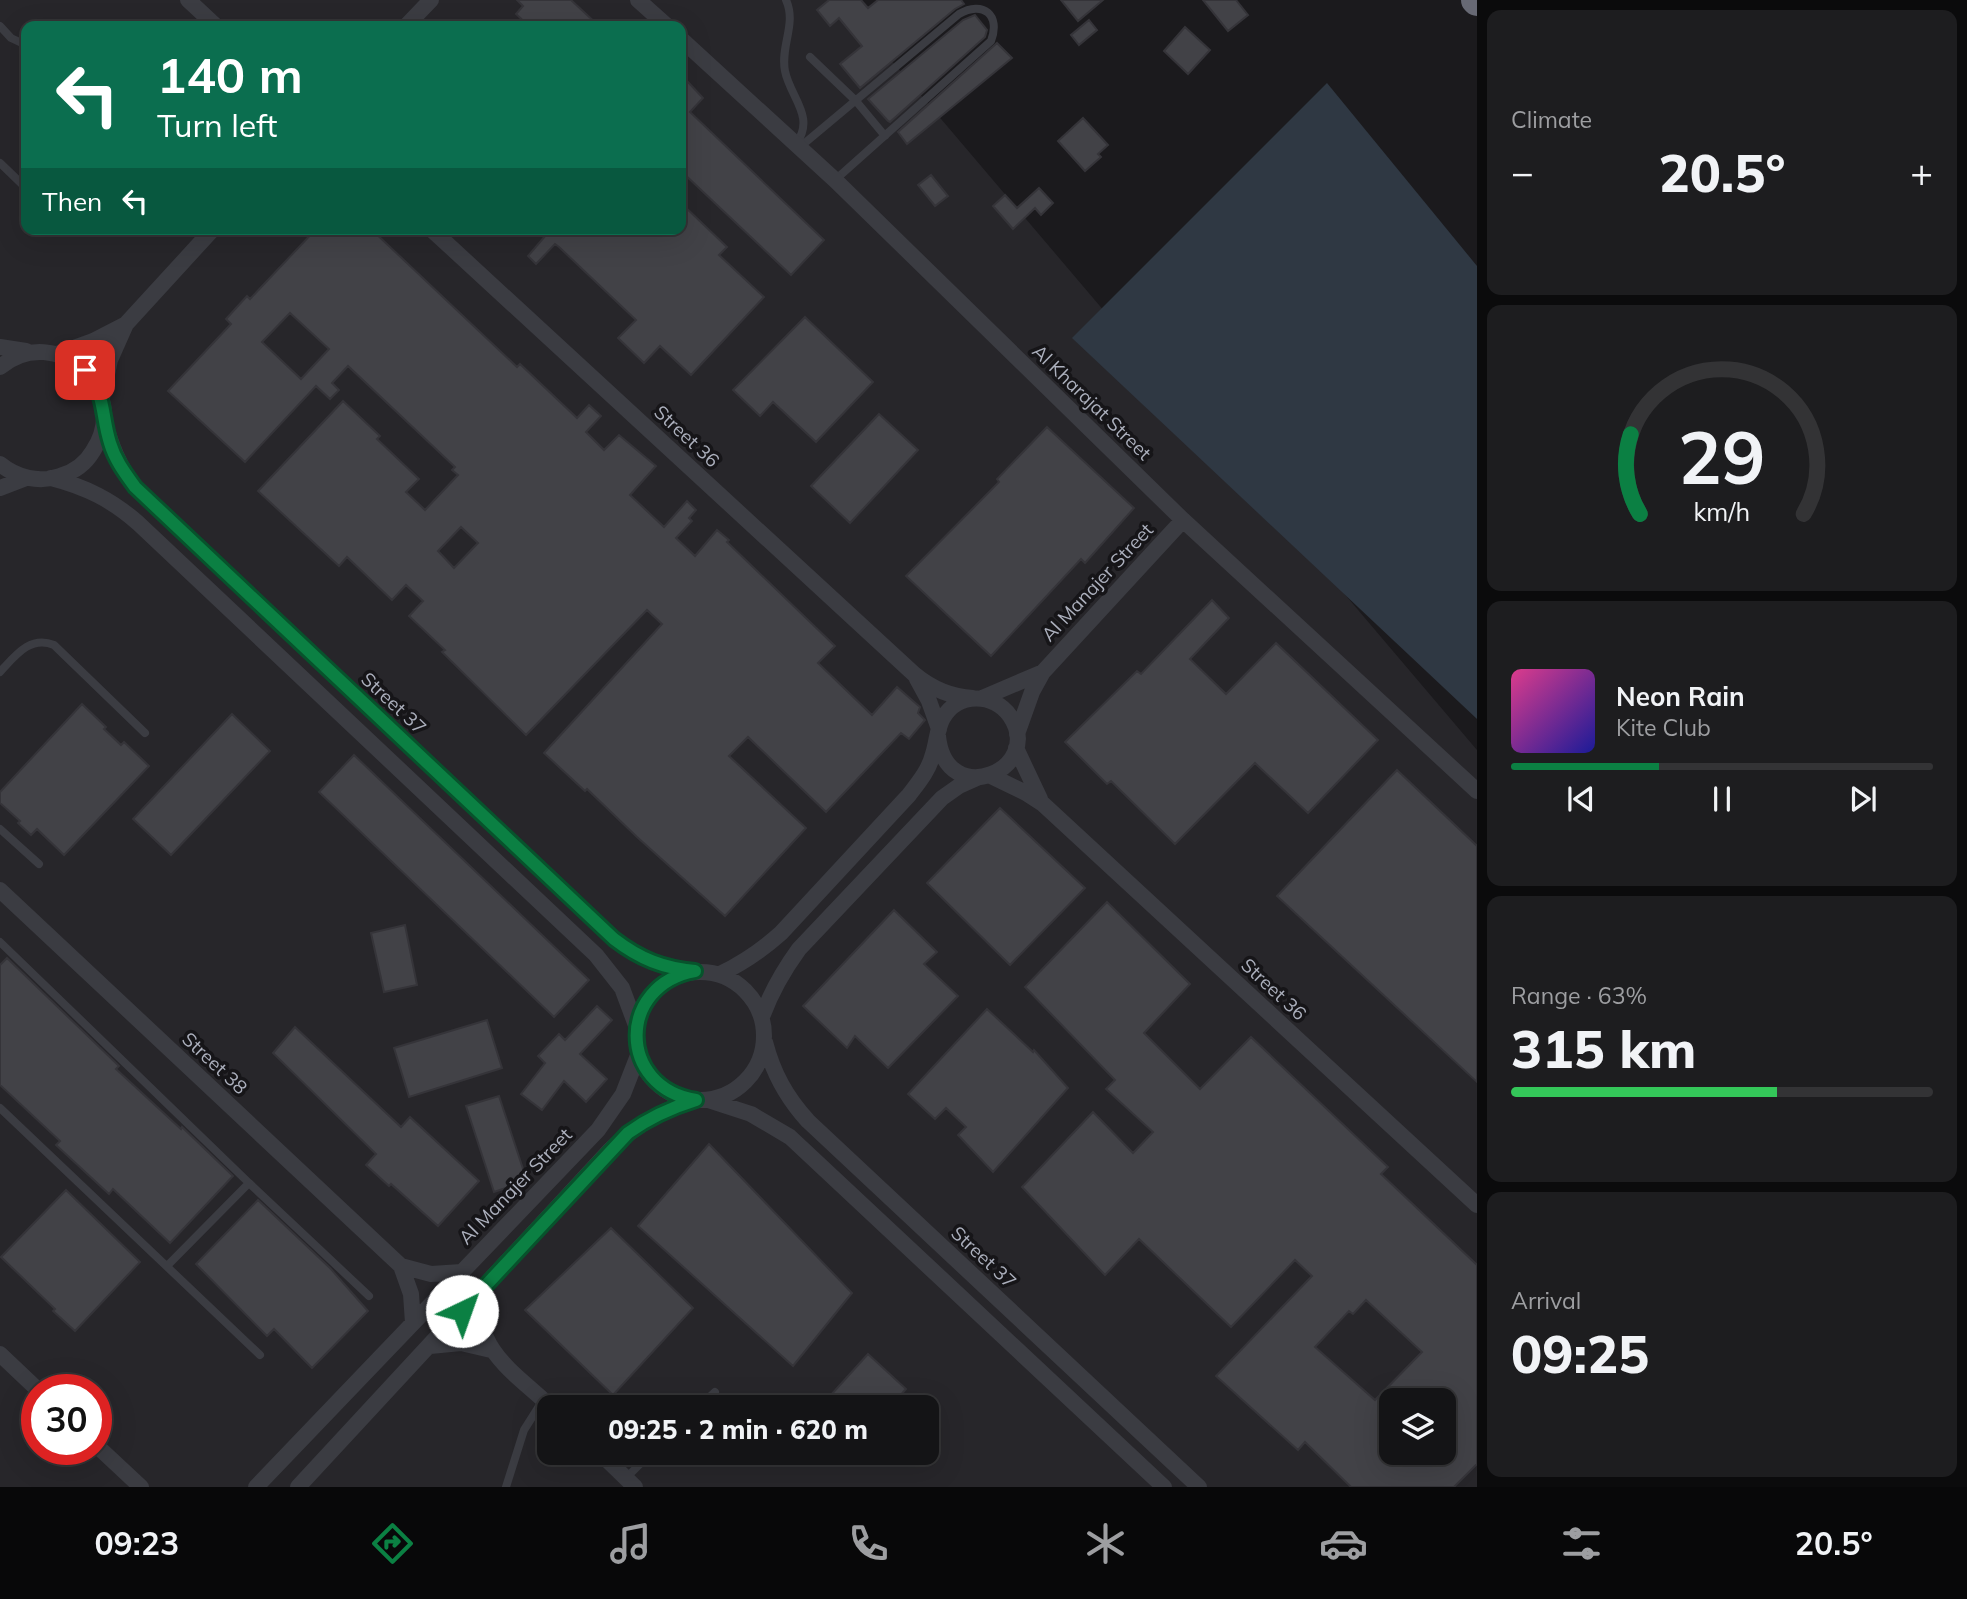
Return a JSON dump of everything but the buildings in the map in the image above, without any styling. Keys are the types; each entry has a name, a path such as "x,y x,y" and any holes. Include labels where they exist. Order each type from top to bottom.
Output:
{"street":[{"path":"188,0 211,21"},
{"path":"412,21 431,0"},
{"path":"638,0 661,21"},
{"name":"Al Kharajat Street","path":"686,44 835,180 1183,520 1477,790"},
{"path":"51,478 74,470 92,454 104,420 102,398 110,360 126,324 208,235"},
{"name":"Street 36","path":"438,235 914,674 935,689 948,694 978,698"},
{"path":"57,354 93,341 126,324"},
{"path":"0,347 57,354 68,358 85,370 102,398"},
{"path":"0,367 13,358 36,352"},
{"name":"Street 37","path":"104,420 120,467 135,487 614,939 651,963 695,971"},
{"path":"0,464 26,478"},
{"path":"0,488 26,478 51,478 75,484 119,507 596,955 622,988 637,1028 639,1053 651,1076 660,1086 671,1093 751,1114 790,1137 1164,1487"},
{"name":"Al Manajer Street","path":"1017,741 1023,713 1043,672 1183,520"},
{"name":"Al Manajer Street","path":"978,698 1043,672"},
{"name":"Street 36","path":"914,674 929,701 938,733"},
{"path":"720,974 763,950 781,933 909,795 923,778 932,758 943,718 951,708 962,701 978,698 995,702 1006,710 1014,722 1017,741 1011,760 1002,769 959,786 942,798 799,949 783,970 762,1017"},
{"path":"938,733 939,749 954,770 965,776 985,777"},
{"name":"Street 36","path":"1017,741 1042,804"},
{"name":"Street 36","path":"985,777 1026,793 1042,804 1477,1205"},
{"name":"Street 38","path":"0,890 401,1266 411,1294 413,1323"},
{"path":"299,1487 628,1133 649,1118 672,1107 720,1097 742,1085 758,1066 765,1042 762,1017 750,995 731,979 720,974 695,971 671,978 661,985 644,1004 637,1028"},
{"name":"Street 37","path":"765,1042 780,1085 808,1121 1199,1487"},
{"name":"Al Manajer Street","path":"256,1487 598,1130 623,1094 639,1053"},
{"path":"401,1266 431,1274 462,1272"},
{"path":"478,1294 480,1323 491,1350 539,1395"},
{"path":"430,1346 460,1343 491,1350"},
{"path":"0,1354 21,1374"},
{"path":"112,1460 141,1487"},
{"path":"613,1465 631,1482"}],"lane":[{"path":"786,0 791,19 783,58 784,68 791,90 802,110 804,122 798,146"},
{"path":"798,146 959,14 970,8 983,9 992,17 995,29 991,41 835,180"},
{"path":"0,26 11,38 21,43"},
{"path":"810,57 856,101 885,136"},
{"path":"0,163 21,183"},
{"path":"0,672 24,646 44,641 54,645 145,733"},
{"path":"2,834 38,864"},
{"path":"0,942 369,1296"},
{"path":"0,1108 260,1355"},
{"path":"167,1266 249,1183"},
{"path":"712,1395 715,1392"},
{"path":"506,1487 524,1430 537,1415"},
{"path":"631,1482 643,1465"}],"shaded area":[{"path":"0,0 840,0 1477,750 1477,1487 0,1487"}],"water":[{"path":"1327,83 1477,266 1477,719 1072,338"}],"route":[{"path":"85,370 102,398 110,444 120,467 135,487 614,939 651,963 695,971 671,978 652,994 639,1016 636,1041 643,1065 660,1086 683,1098 696,1100 649,1118 628,1133 462,1311"}]}
